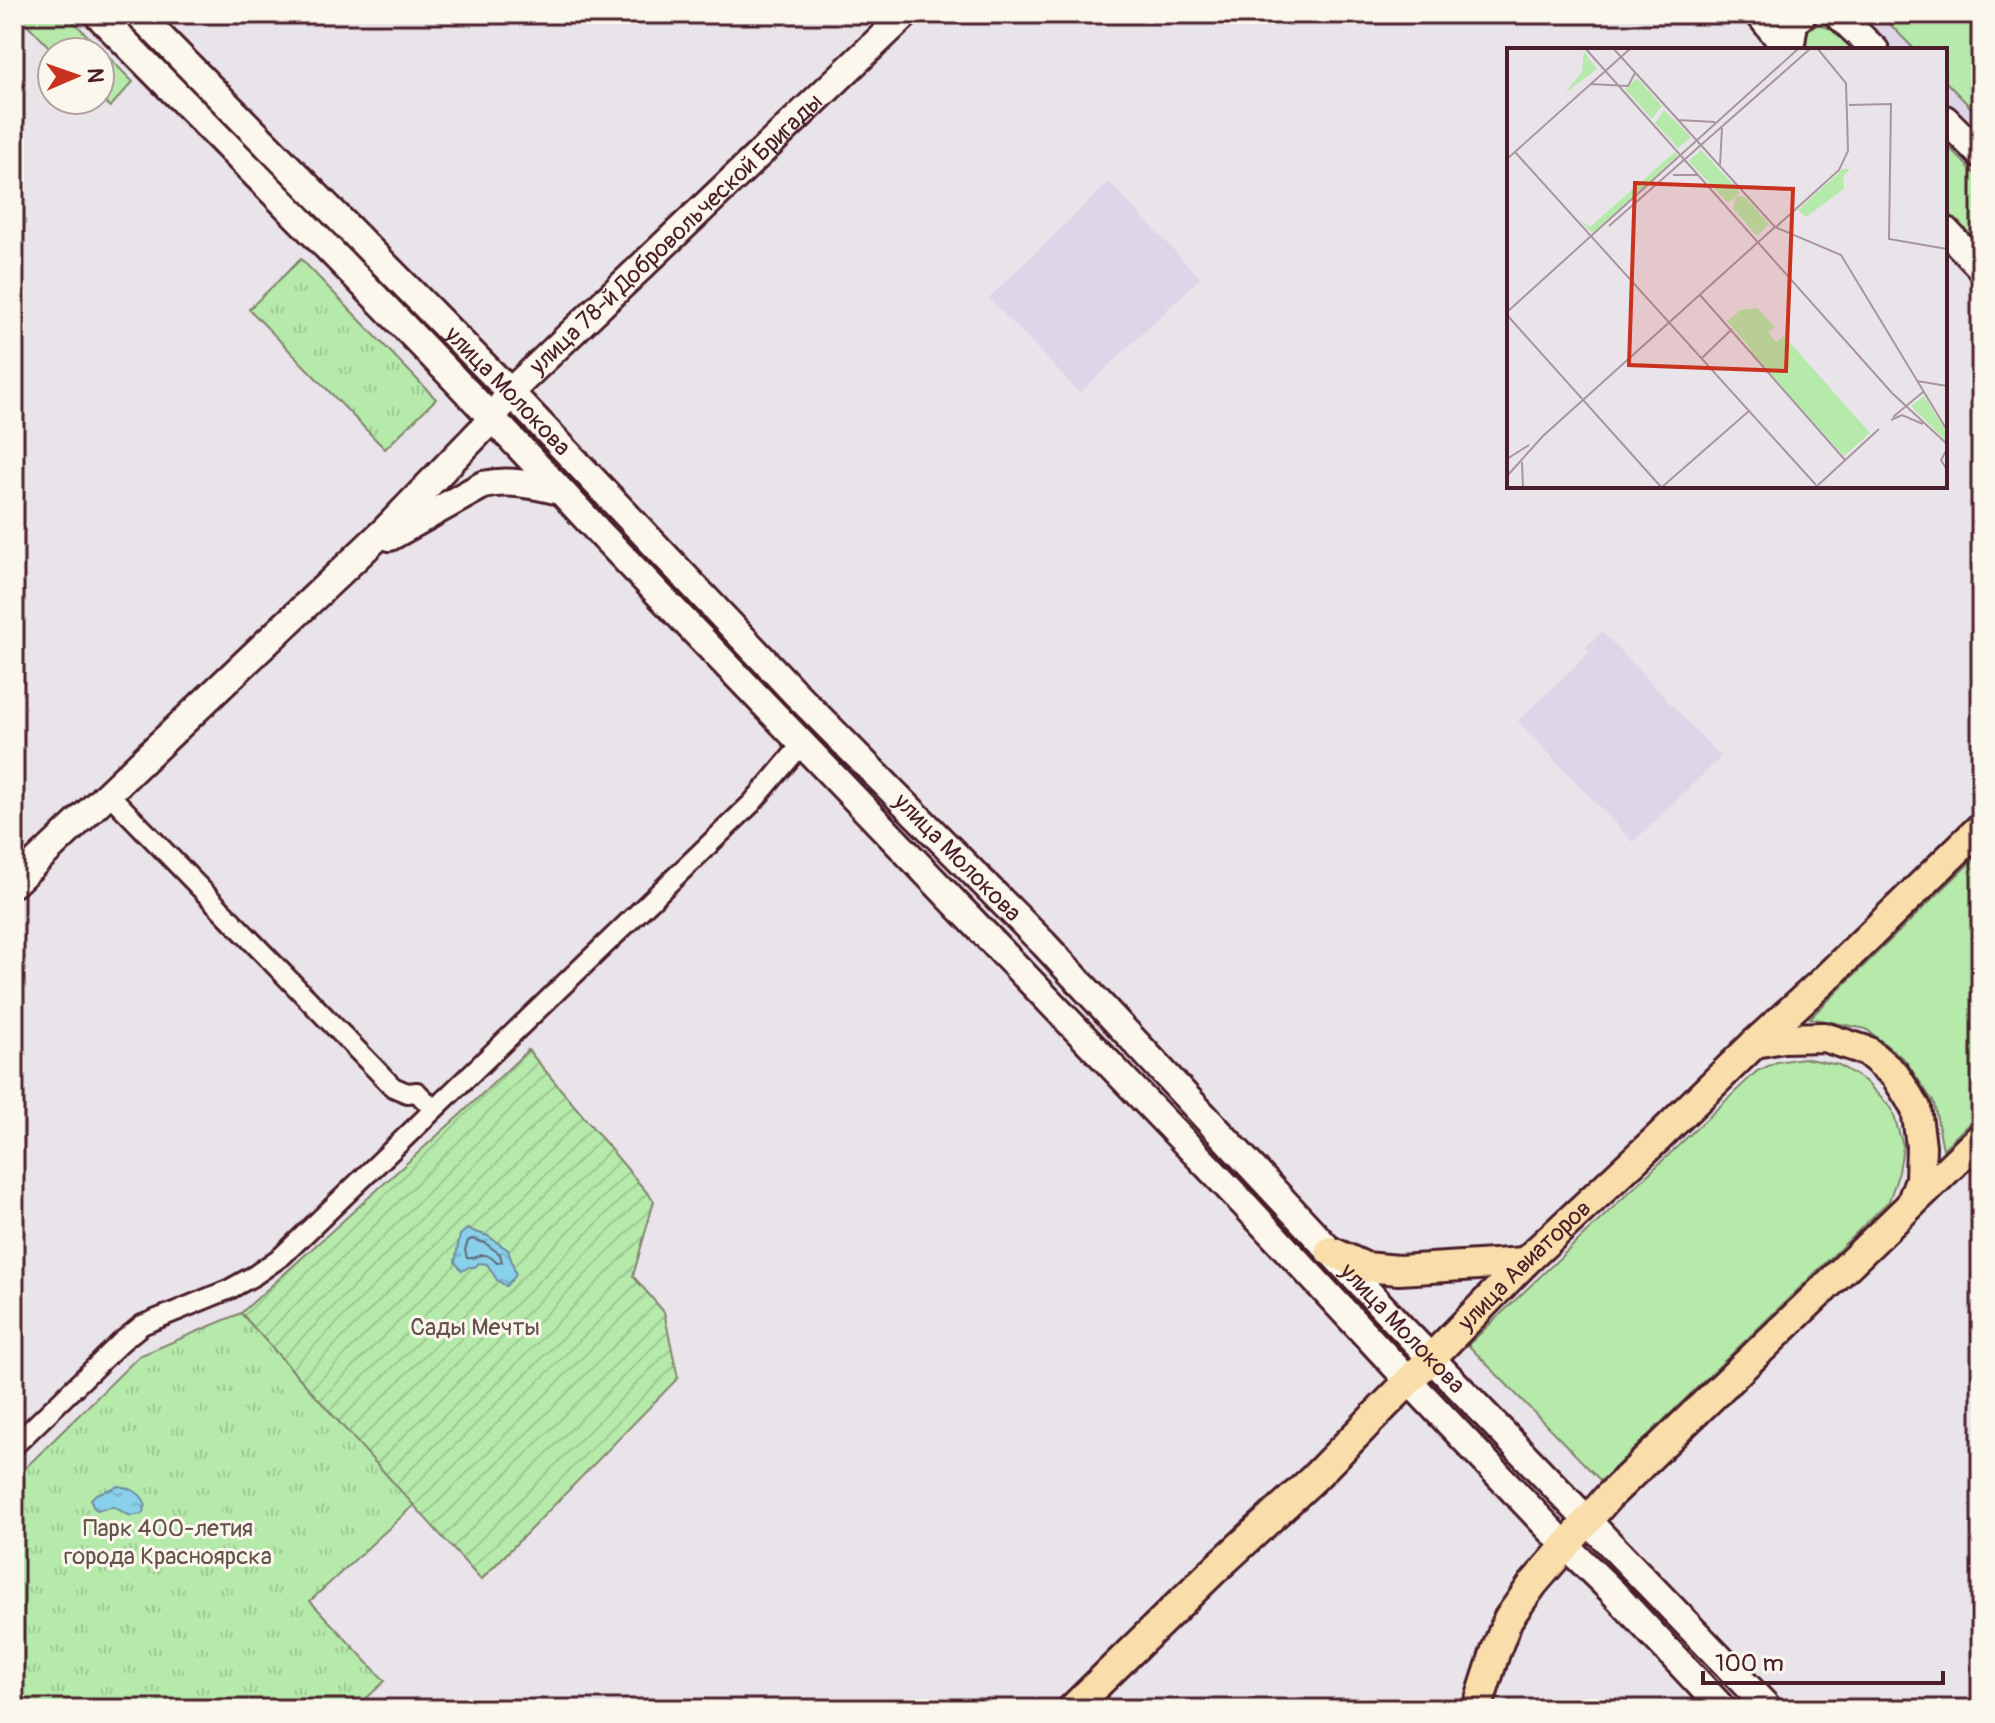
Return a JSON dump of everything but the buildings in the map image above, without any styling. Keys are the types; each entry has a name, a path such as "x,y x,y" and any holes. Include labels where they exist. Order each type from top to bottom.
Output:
{"main road":[{"name":"улица Молокова","path":"97,14 492,419 1723,1709"},
{"name":"улица Молокова","path":"138,14 510,392 795,693 1044,944 1330,1251 1769,1709"},
{"name":"улица 78-й Добровольческой Бригады","path":"14,883 359,555 492,419 510,392 906,14"},
{"path":"1759,14 1787,48"},
{"path":"1789,48 1794,23 1803,14"},
{"path":"1837,14 1873,48"},
{"path":"1947,121 1981,155"},
{"path":"1947,232 1981,268"},
{"path":"359,555 483,485 499,481 516,482 560,491"},
{"name":"улица Авиаторов","path":"1072,1709 1212,1572 1314,1478 1525,1262 1821,983 1981,827"},
{"path":"1755,1043 1783,1038 1824,1037 1867,1051 1895,1075 1916,1108 1921,1146 1920,1179 1911,1204"},
{"path":"1477,1709 1508,1619 1565,1545 1608,1497 1981,1137"},
{"path":"1330,1251 1365,1267 1399,1270 1525,1262"}],"street":[{"path":"14,1446 142,1325 230,1289 282,1256 752,803 802,744"},
{"path":"109,794 393,1087 407,1093 417,1092 433,1109"}],"shaded area":[{"path":"1837,14 1981,14 1981,155 1947,121 1947,48 1873,48"},
{"path":"1109,182 1200,278 1080,393 989,298"},
{"path":"1602,632 1721,757 1633,842 1518,721 1590,652 1586,647"}],"green space":[{"path":"17,14 66,14 88,36 38,36"},
{"path":"1880,14 1965,14 1981,31 1981,118 1947,83 1947,48 1913,48"},
{"path":"1820,24 1834,31 1851,48 1808,48 1803,39 1810,28"},
{"path":"116,65 133,82 116,100"},
{"path":"1947,145 1981,180 1981,250 1947,215"},
{"path":"301,259 436,399 385,449 249,309"},
{"path":"1981,852 1981,1112 1943,1149 1934,1103 1905,1060 1866,1029 1810,1018"},
{"name":"Сады Мечты","path":"528,1050 654,1201 633,1276 664,1312 678,1378 481,1580 241,1313"},
{"path":"1803,1058 1839,1065 1865,1081 1892,1109 1903,1146 1899,1172 1889,1201 1601,1481 1468,1345 1757,1071 1777,1062"},
{"name":"Парк 400-летия города Красноярска","path":"241,1313 414,1505 310,1601 385,1681 355,1709 14,1709 14,1479 139,1356"}],"water":[{"path":"467,1229 488,1236 508,1250 516,1275 506,1286 497,1280 487,1264 479,1263 462,1271 455,1262 460,1235"},
{"path":"119,1486 142,1497 146,1505 142,1514 131,1516 113,1507 97,1510 93,1507 91,1499 96,1494"}]}
